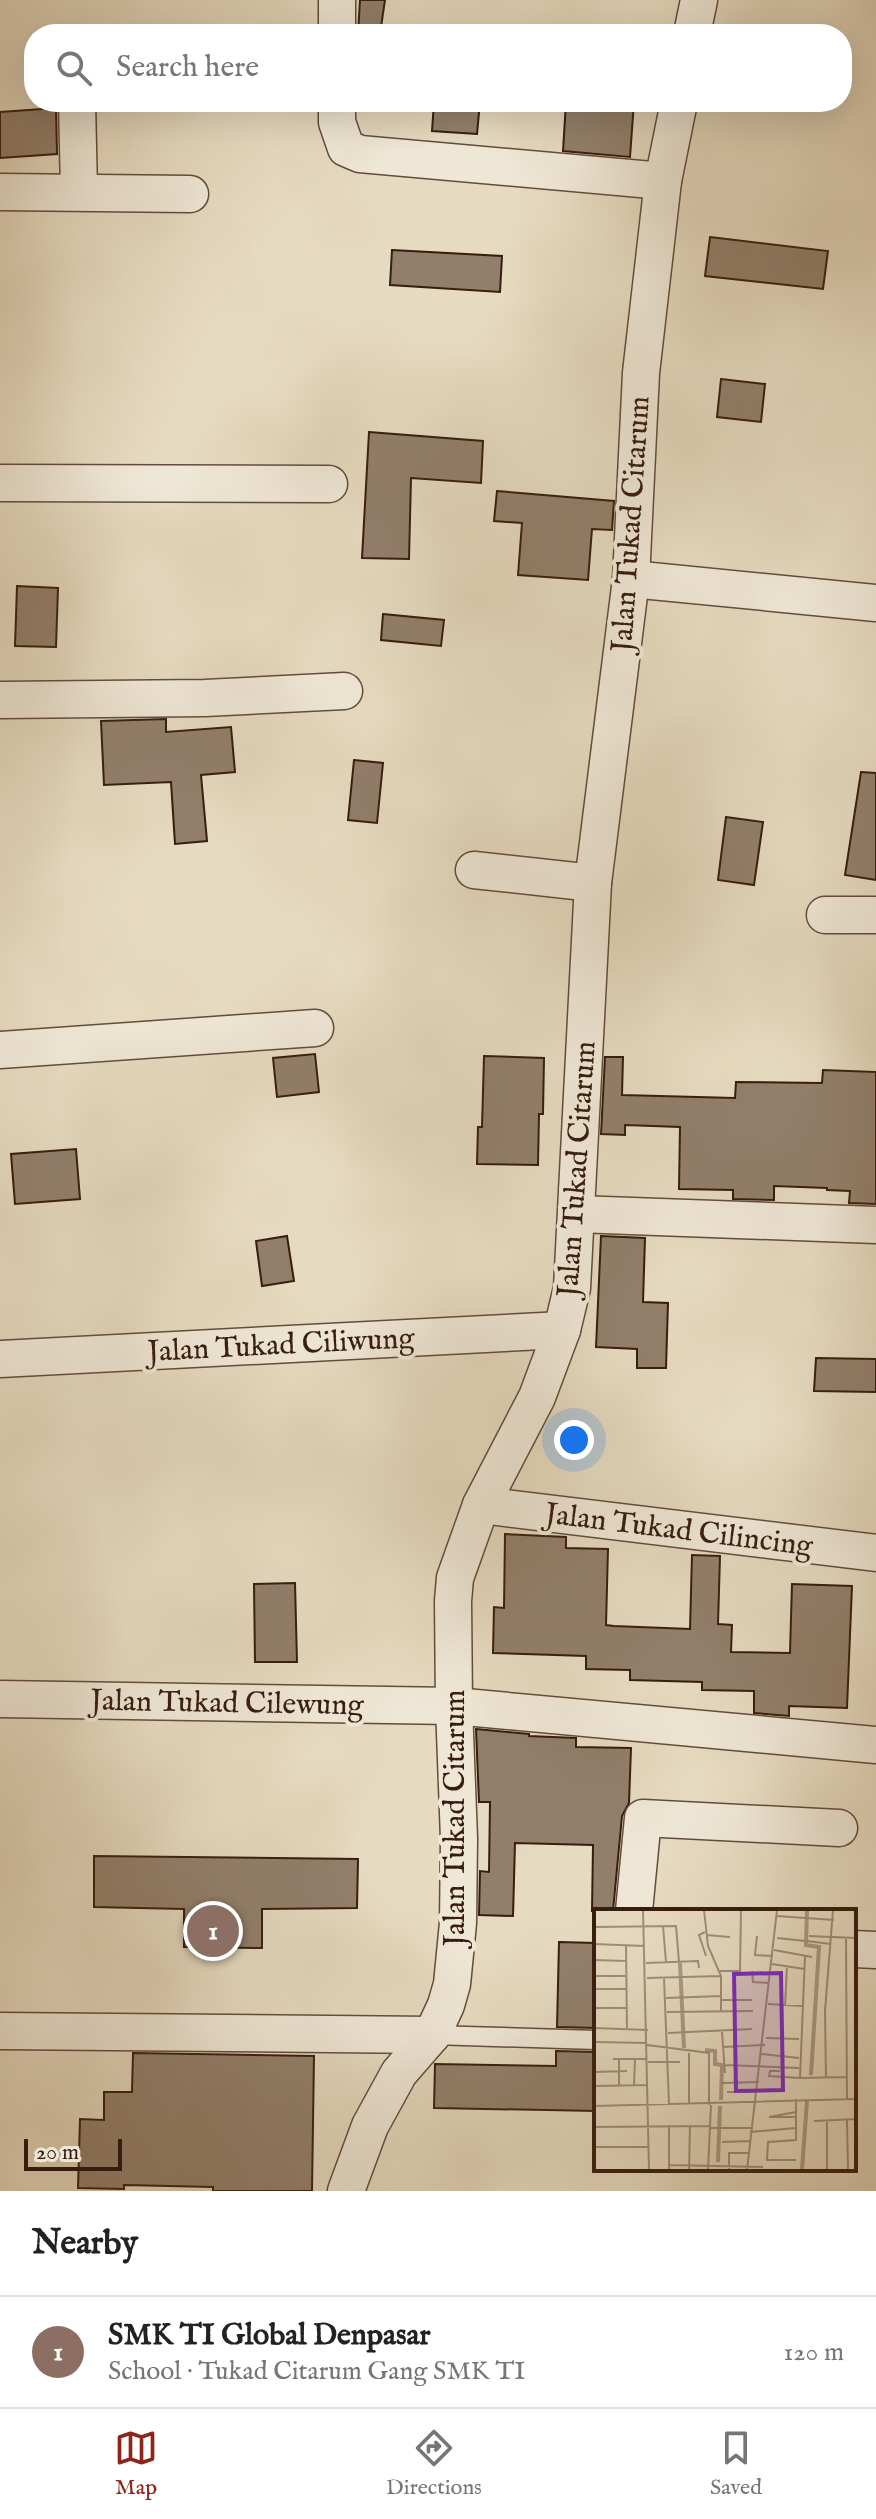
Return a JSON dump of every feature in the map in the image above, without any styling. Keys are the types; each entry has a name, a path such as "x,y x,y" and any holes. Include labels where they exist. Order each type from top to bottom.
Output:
{"street":[{"path":"337,0 337,24"},
{"path":"694,24 699,0"},
{"path":"77,112 79,192"},
{"path":"337,112 337,122 346,148 360,154 663,181"},
{"name":"Jalan Tukad Citarum","path":"346,2191 370,2126 386,2094 399,2073 432,2035 452,1984 458,1923 459,1839 454,1706 455,1578 481,1505 537,1397 562,1330 572,1288 593,883 631,579 641,373 663,181 677,112"},
{"path":"0,192 190,194"},
{"path":"0,483 329,484"},
{"path":"631,579 876,603"},
{"path":"0,700 205,698 344,691"},
{"path":"474,870 593,883"},
{"path":"825,915 876,915"},
{"path":"0,1050 315,1028"},
{"path":"577,1214 876,1225"},
{"name":"Jalan Tukad Ciliwung","path":"0,1359 562,1330"},
{"name":"Jalan Tukad Cilincing","path":"481,1505 876,1553"},
{"name":"Jalan Tukad Cilewung","path":"0,1699 454,1706 876,1745"},
{"path":"634,1909 643,1818 839,1828"},
{"path":"856,1949 876,1950"},
{"path":"0,2031 432,2035"}],"lane":[{"path":"432,2035 594,2040"}],"building":[{"path":"360,0 385,0 381,24 359,24"},
{"path":"0,112 56,112 57,154 0,158"},
{"path":"433,112 479,112 477,134 432,131"},
{"path":"565,112 633,112 630,157 563,151"},
{"path":"710,237 828,251 823,289 705,276"},
{"path":"392,250 502,256 500,292 390,285"},
{"path":"721,379 765,384 761,422 717,417"},
{"path":"369,432 483,441 481,483 411,478 409,559 362,558"},
{"path":"497,491 614,501 612,530 592,529 588,580 518,575 522,523 494,521"},
{"path":"17,586 58,588 56,647 15,646"},
{"path":"383,614 444,620 441,646 381,640"},
{"path":"166,719 166,732 231,727 235,772 201,775 207,841 175,844 171,782 104,785 101,721"},
{"path":"354,760 383,763 377,823 348,820"},
{"path":"861,772 876,773 876,880 845,875"},
{"path":"726,817 763,822 754,885 718,880"},
{"path":"315,1054 319,1092 277,1097 273,1058"},
{"path":"484,1056 544,1058 538,1165 477,1164 478,1127 482,1127"},
{"path":"605,1057 623,1057 622,1095 735,1098 736,1082 822,1083 823,1070 876,1072 876,1204 849,1203 850,1191 827,1188 774,1186 774,1200 733,1199 733,1190 679,1189 680,1127 625,1125 625,1135 601,1134"},
{"path":"76,1149 80,1199 15,1204 11,1154"},
{"path":"287,1236 294,1281 262,1286 256,1241"},
{"path":"601,1236 645,1238 643,1302 668,1303 666,1368 637,1368 637,1349 596,1347"},
{"path":"816,1358 876,1359 876,1392 814,1391"},
{"path":"505,1534 566,1537 566,1548 608,1549 606,1625 614,1626 690,1629 692,1555 720,1556 718,1624 732,1625 731,1652 790,1653 792,1584 852,1586 847,1708 789,1706 789,1716 754,1713 754,1691 702,1690 702,1682 630,1680 630,1670 586,1669 586,1656 493,1653 494,1607 504,1608"},
{"path":"295,1583 297,1662 255,1662 254,1584"},
{"path":"476,1729 576,1738 576,1747 631,1748 629,1803 622,1816 613,1909 592,1911 593,1845 515,1843 513,1916 479,1915 480,1871 489,1872 490,1802 479,1802"},
{"path":"94,1856 358,1859 357,1908 262,1909 262,1948 184,1947 184,1909 94,1907"},
{"path":"559,1942 594,1943 594,2028 557,2027"},
{"path":"556,2051 594,2052 594,2111 434,2108 435,2064 556,2066"},
{"path":"133,2053 314,2056 312,2191 213,2191 213,2187 124,2185 124,2189 78,2188 80,2119 104,2120 104,2092 132,2092"}],"place":[{"name":"SMK TI Global Denpasar","path":"213,1931"}]}
